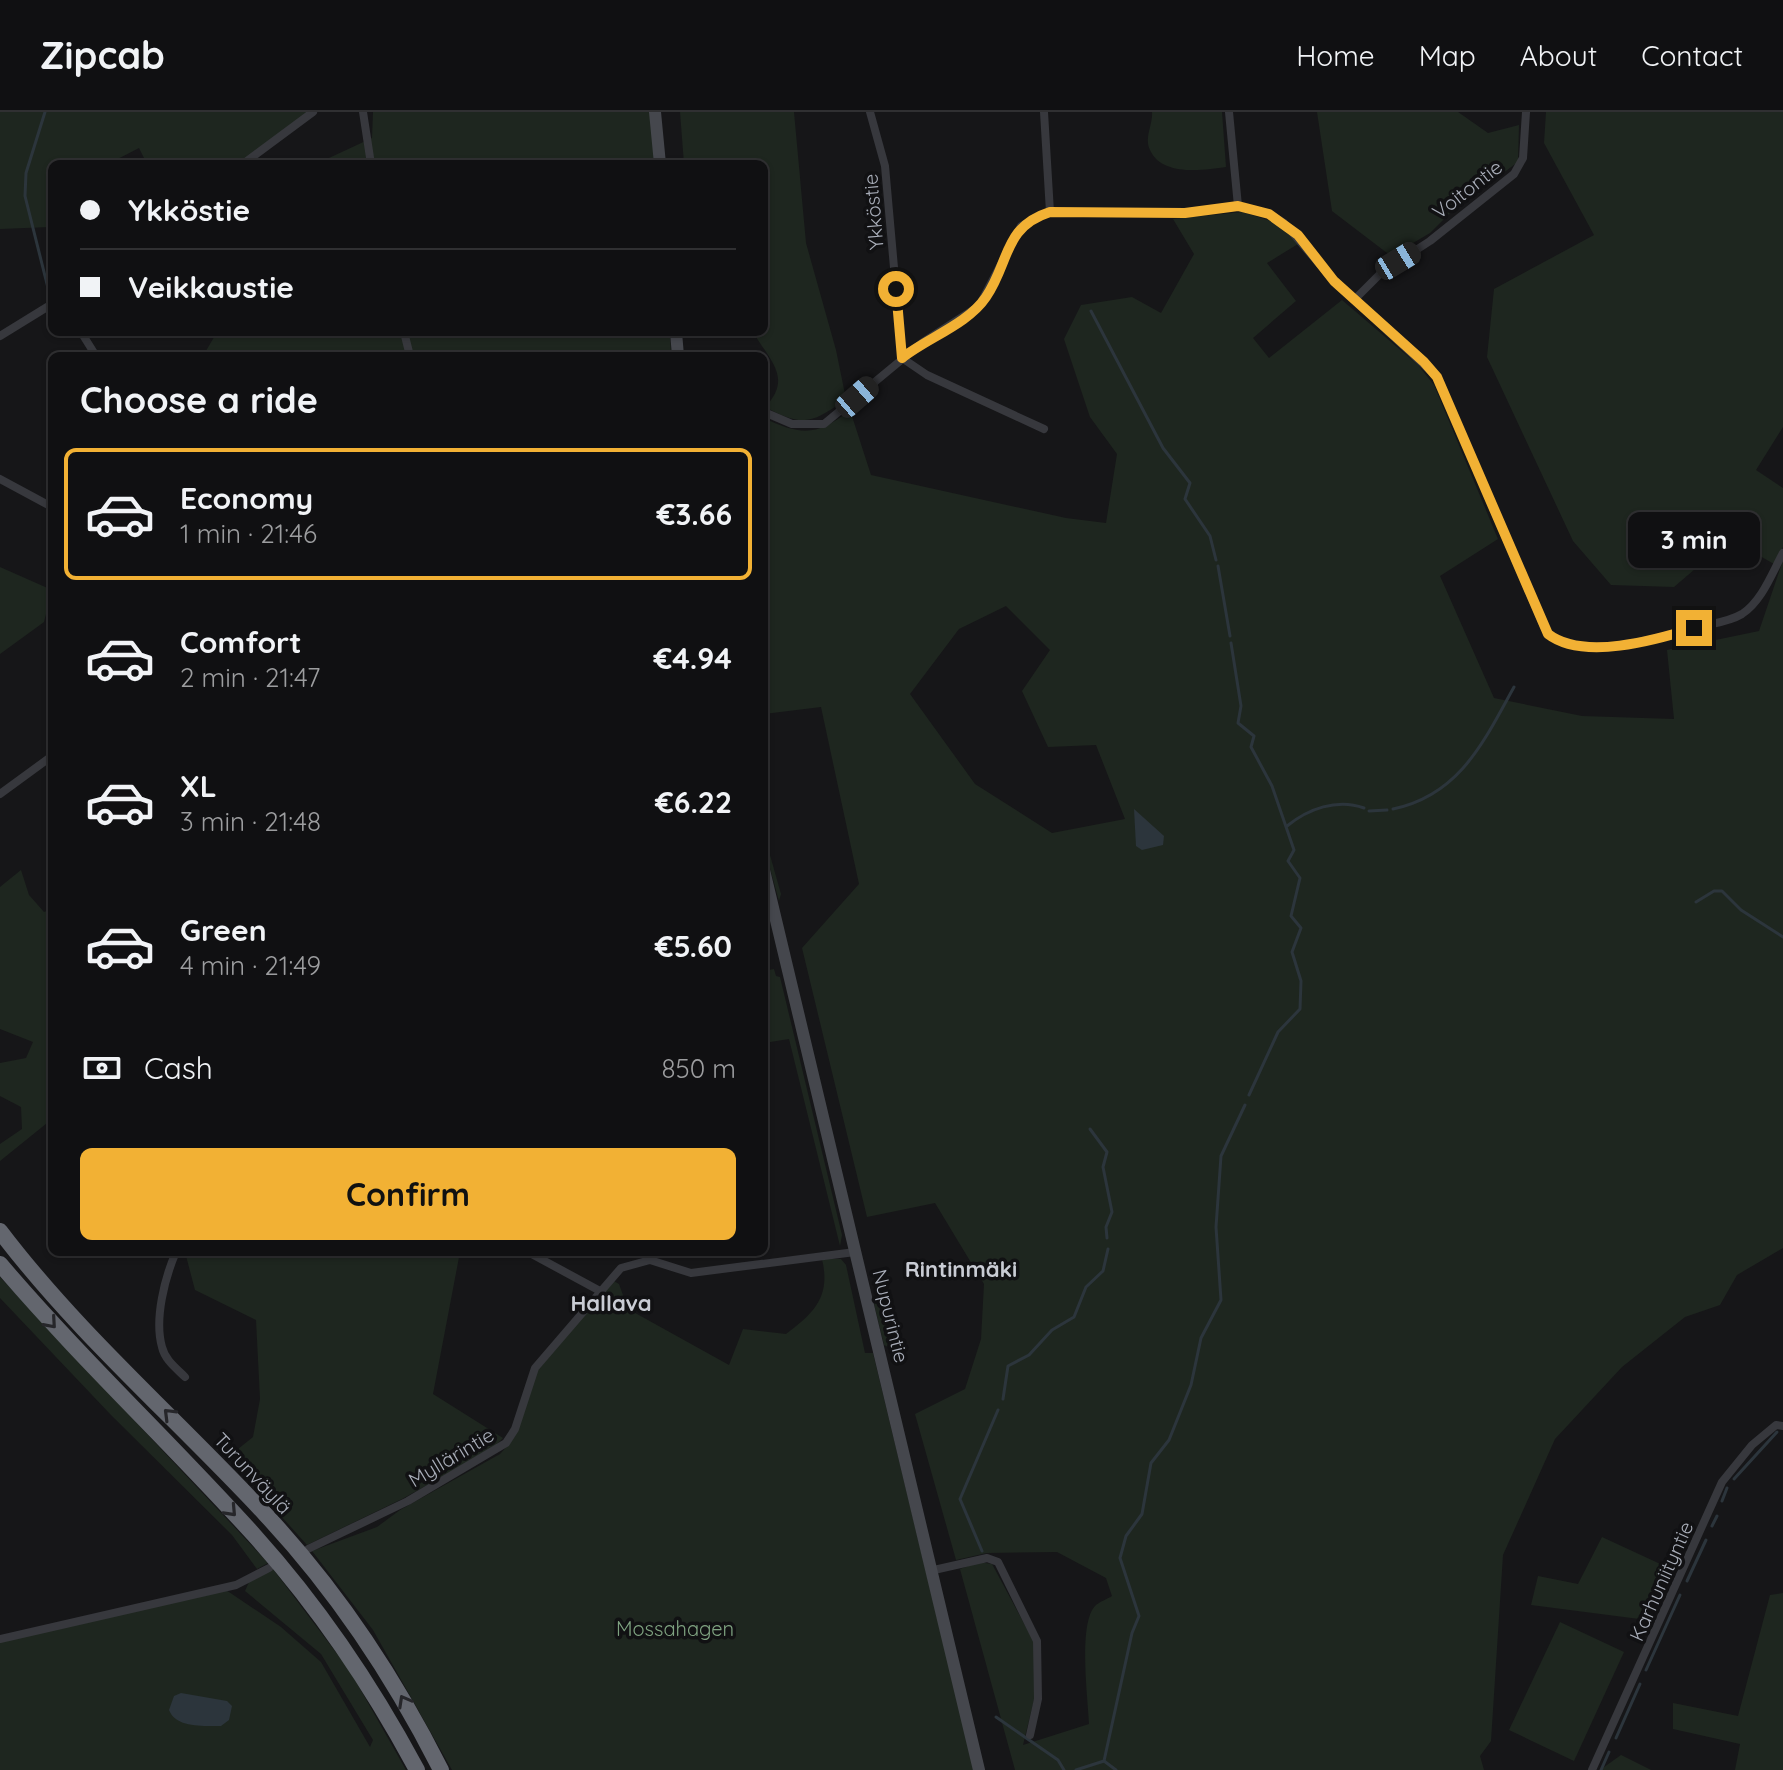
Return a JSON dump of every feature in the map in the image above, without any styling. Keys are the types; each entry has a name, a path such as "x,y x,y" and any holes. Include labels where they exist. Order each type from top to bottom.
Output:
{"highway":[{"name":"Turunväylä","path":"0,1231 66,1309 268,1517 333,1593 389,1673 441,1770"},
{"name":"Turunväylä","path":"0,1264 97,1374 265,1548 315,1608 372,1689 417,1770"}],"main road":[{"path":"655,112 660,160"},
{"name":"Nupurintie","path":"768,887 934,1570 979,1770"}],"street":[{"path":"248,160 313,112"},
{"path":"363,112 370,160"},
{"name":"Ykköstie","path":"870,112 885,166 902,358"},
{"path":"1044,112 1050,212"},
{"path":"1229,112 1238,206"},
{"name":"Voitontie","path":"1354,300 1382,272 1430,241 1514,174 1523,158 1526,112"},
{"path":"768,414 792,424 824,424 902,358 979,306 1016,234 1030,220 1050,212 1185,213 1238,206 1269,214 1284,223 1354,300 1437,377 1544,627 1556,640 1590,647 1627,644 1731,619 1756,600 1783,553"},
{"path":"0,336 48,306"},
{"path":"902,358 927,375 1044,429"},
{"path":"0,479 48,505"},
{"path":"0,794 48,759"},
{"name":"Myllärintie","path":"308,1549 408,1501 506,1443 515,1429 535,1368 615,1272 639,1261 691,1273 855,1252"},
{"path":"175,1256 163,1297 161,1346 171,1364 185,1377"},
{"path":"535,1256 600,1291"},
{"name":"Karhuniityntie","path":"1592,1770 1722,1482 1752,1445 1776,1425 1783,1426"},
{"path":"934,1570 987,1558 998,1562 1037,1641 1038,1699 1030,1735"},
{"path":"0,1639 236,1585 269,1568"}],"green space":[{"path":"0,112 313,112 254,160 145,160 139,148 116,160 48,160 48,227 0,229"},
{"path":"373,112 650,112 655,160 325,160 372,138"},
{"path":"680,112 794,112 806,243 836,350 846,399 824,414 798,420 768,408 778,378 768,352 756,336 768,336 768,160 684,160"},
{"path":"1152,112 1222,112 1226,167 1184,170 1156,159 1148,140"},
{"path":"1317,112 1458,112 1488,133 1519,125 1518,162 1454,209 1430,233 1391,256 1332,211"},
{"path":"1546,112 1783,112 1783,427 1756,470 1783,488 1783,547 1774,564 1730,539 1674,587 1611,585 1573,541 1487,357 1494,289 1594,235 1544,143"},
{"path":"1242,212 1278,223 1298,244 1267,263 1296,301 1253,338 1269,358 1342,300 1418,365 1434,385 1498,539 1440,576 1494,698 1582,716 1674,719 1667,650 1759,631 1783,560 1783,1248 1737,1275 1720,1305 1685,1317 1622,1367 1555,1439 1503,1555 1491,1741 1480,1756 1484,1770 1015,1770 960,1569 979,1562 992,1564 1034,1642 1034,1700 1023,1745 1089,1724 1085,1662 1087,1629 1095,1606 1112,1596 1106,1578 1057,1552 987,1553 956,1560 915,1414 965,1389 981,1339 984,1284 935,1203 867,1217 802,948 859,884 821,707 768,714 768,420 799,430 818,429 850,410 871,475 1066,518 1106,523 1117,454 1090,417 1064,339 1081,305 1132,297 1161,313 1194,254 1173,219","holes":["1006,606 1050,650 1022,691 1048,747 1096,745 1125,819 1052,833 975,784 910,694 959,629"]},
{"path":"215,336 670,336 671,352 205,352"},
{"path":"0,567 48,588 48,606 44,622 0,654"},
{"path":"768,848 781,894 779,901 768,861"},
{"path":"21,870 29,895 44,912 48,910 48,1122 0,1161 0,1144 22,1129 21,1107 0,1096 0,1063 26,1058 33,1042 0,1029 0,887"},
{"path":"774,969 776,976 780,977 842,1235 840,1246 789,1039 768,1042 768,970"},
{"path":"186,1256 459,1256 433,1394 503,1438 492,1449 402,1499 307,1545 228,1457 253,1437 260,1399 256,1320 195,1290"},
{"name":"Mossahagen","path":"822,1259 841,1259 846,1265 865,1353 873,1353 974,1770 452,1770 373,1630 312,1551 377,1527 400,1510 500,1454 510,1443 538,1370 612,1280 619,1284 628,1309 729,1365 743,1329 786,1334 805,1319 822,1294"},
{"path":"0,1277 268,1563 257,1569 232,1535 111,1415 0,1298"},
{"path":"876,1296 881,1297 891,1343 888,1347 884,1345 874,1304"},
{"path":"1602,1537 1669,1568 1647,1620 1531,1605 1538,1576 1578,1584"},
{"path":"273,1569 350,1671 406,1770 0,1770 0,1642 226,1590 281,1627 321,1662 370,1747 373,1740 321,1654 245,1591 249,1582"},
{"path":"1783,1593 1783,1770 1735,1770 1740,1744 1673,1729 1673,1703 1738,1716 1770,1595"},
{"path":"1560,1622 1624,1652 1574,1761 1509,1730"},
{"path":"1621,1755 1651,1770 1600,1770"}],"shaded area":[{"path":"1134,809 1164,836 1163,845 1142,850 1136,846"},
{"path":"181,1693 227,1701 232,1706 229,1720 221,1726 214,1726 191,1725 178,1720 169,1710 174,1696"}],"waterway":[{"path":"45,112 26,173 25,196 48,288"},
{"path":"1091,311 1163,448 1190,483 1185,499 1210,536 1216,560"},
{"path":"1218,566 1230,636"},
{"path":"1231,643 1241,706 1238,723 1254,736 1251,747 1272,786 1294,850 1288,861 1300,878 1291,916 1301,928 1292,952 1301,981 1300,1009 1278,1032 1249,1095"},
{"path":"1393,809 1436,792 1453,778 1480,746 1514,687"},
{"path":"1287,826 1323,807 1344,804 1364,808"},
{"path":"1369,811 1387,810"},
{"path":"1696,902 1714,891 1722,891 1741,910 1783,937"},
{"path":"1104,1761 1132,1633 1139,1616 1120,1558 1126,1536 1142,1514 1151,1463 1169,1440 1191,1385 1201,1338 1221,1300 1216,1227 1221,1156 1245,1105"},
{"path":"1090,1129 1107,1152 1103,1167 1112,1212 1106,1227 1107,1238"},
{"path":"1003,1399 1008,1366 1029,1355 1052,1330 1074,1317 1086,1287 1103,1271 1108,1249"},
{"path":"982,1551 960,1499 998,1410"},
{"path":"1734,1479 1777,1432"},
{"path":"1722,1501 1727,1488"},
{"path":"1712,1526 1717,1516"},
{"path":"1687,1581 1706,1540"},
{"path":"1646,1670 1680,1595"},
{"path":"1616,1738 1640,1684"},
{"path":"996,1717 1058,1760 1064,1770"},
{"path":"1601,1770 1609,1752"},
{"path":"1104,1761 1116,1770"},
{"path":"1076,1770 1104,1761"}],"district":[{"name":"Rintinmäki","path":"961,1269"},
{"name":"Hallava","path":"611,1303"}],"route":[{"path":"896,289 902,358 979,306 994,283 1021,226 1039,216 1050,212 1185,213 1238,206 1269,214 1298,235 1334,281 1437,377 1548,634 1556,640 1590,647 1655,639 1694,628"}]}
